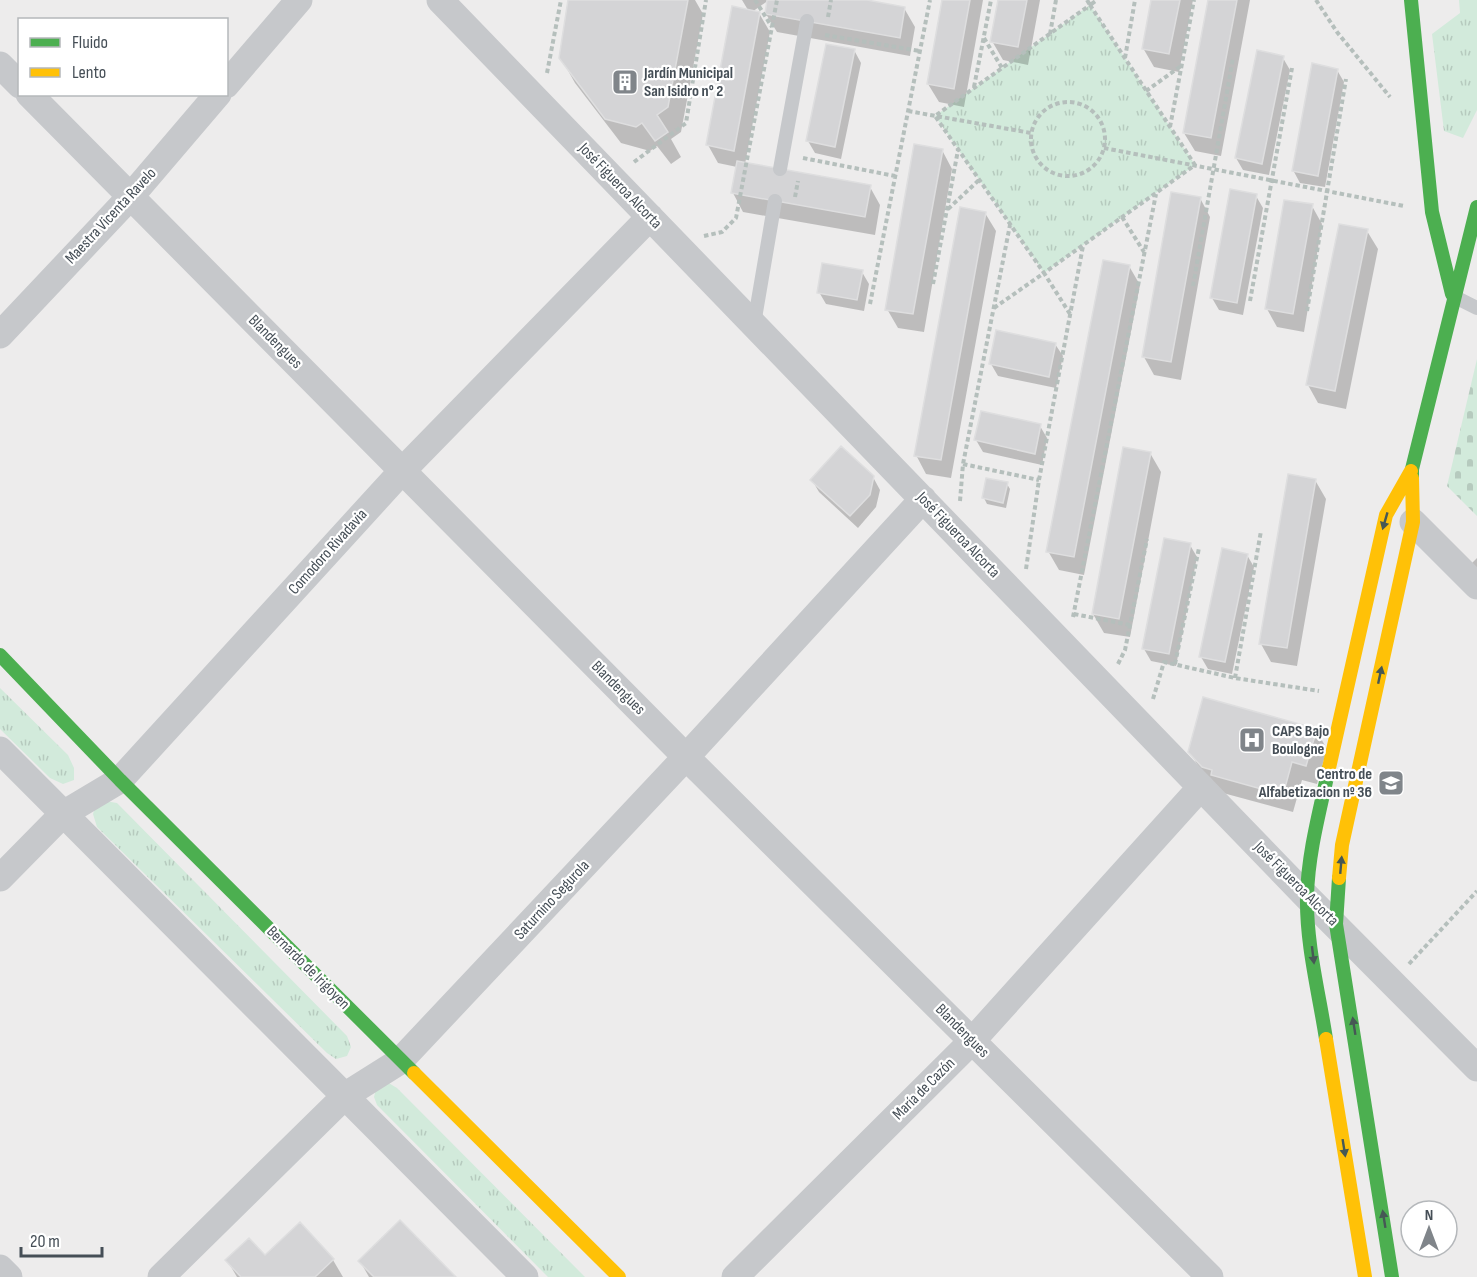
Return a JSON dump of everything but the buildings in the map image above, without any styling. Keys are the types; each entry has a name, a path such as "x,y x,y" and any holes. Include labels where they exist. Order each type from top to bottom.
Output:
{"main road":[{"path":"1410,0 1432,212 1453,296"},
{"path":"1392,1277 1336,924 1342,845 1413,522 1412,469 1453,296 1477,207"},
{"path":"1365,1277 1318,989 1307,897 1312,846 1386,515 1412,469"},
{"name":"Bernardo de Irigoyen","path":"0,655 120,780 619,1277"}],"street":[{"path":"228,82 299,0"},
{"name":"José Figueroa Alcorta","path":"440,0 1307,897 1477,1068"},
{"path":"0,65 18,83"},
{"name":"Blandengues","path":"31,96 686,757 1209,1277"},
{"name":"Maestra Vicenta Ravelo","path":"0,335 131,196 216,96"},
{"name":"Comodoro Rivadavia","path":"0,878 63,814 120,780 402,471 659,226"},
{"name":"Saturnino Segurola","path":"161,1277 346,1095 400,1061 686,757 923,499"},
{"path":"1413,522 1477,586"},
{"path":"0,750 525,1277"},
{"name":"María de Cazón","path":"735,1277 972,1041 1201,787"},
{"path":"0,1268 9,1277"}],"lane":[{"path":"780,169 807,21"},
{"path":"754,324 775,201"},
{"path":"1453,296 1477,308"}],"path":[{"path":"540,104 561,0"},
{"path":"612,178 686,123 706,0"},
{"path":"754,0 772,27"},
{"path":"659,226 714,235 730,227 736,218 777,0"},
{"path":"870,304 930,0"},
{"path":"974,88 991,0"},
{"path":"1050,33 1056,0"},
{"path":"1087,0 1195,165"},
{"path":"935,116 1097,0"},
{"path":"1125,58 1135,0"},
{"path":"1170,128 1194,0"},
{"path":"1316,0 1336,32 1400,109 1420,99"},
{"path":"825,34 920,51"},
{"path":"984,38 1002,68"},
{"path":"1193,286 1233,58"},
{"path":"1146,91 1181,66"},
{"path":"1250,301 1292,68"},
{"path":"1307,311 1346,79"},
{"path":"1064,102 1076,103 1087,107 1102,125 1104,148 1090,169 1066,176 1044,167 1035,157 1031,133 1042,112 1064,102"},
{"path":"908,111 1031,133"},
{"path":"935,116 1070,314"},
{"path":"1104,148 1432,212"},
{"path":"933,284 958,150"},
{"path":"802,158 895,176"},
{"path":"993,308 1195,165"},
{"path":"947,209 979,180"},
{"path":"1070,652 1074,614 1156,193"},
{"path":"1122,217 1144,253"},
{"path":"957,534 963,464 1010,224"},
{"path":"1021,601 1039,480 1083,245"},
{"path":"963,464 1039,480"},
{"path":"1235,678 1261,531"},
{"path":"1106,689 1125,650 1147,539"},
{"path":"1176,664 1199,548"},
{"path":"1074,614 1130,625"},
{"path":"1144,728 1164,662 1235,678 1345,695"},
{"path":"1393,982 1477,891"}],"green space":[{"path":"1459,0 1477,0 1477,110 1463,138 1444,131 1432,34 1460,13"},
{"path":"1090,5 1195,165 1044,273 935,116"},
{"path":"1477,359 1477,516 1447,486"},
{"path":"0,688 68,755 74,768 74,780 63,784 50,778 0,729"},
{"path":"105,801 117,803 347,1036 351,1047 347,1056 336,1059 327,1053 97,827 93,814 96,804"},
{"path":"387,1082 397,1088 585,1277 548,1277 377,1105 374,1097 377,1085"}],"traffic: fast":[{"path":"1411,0 1432,212 1452,294"},
{"path":"1412,478 1412,469 1477,207"},
{"path":"0,655 120,780 414,1073"},
{"path":"1326,1039 1311,950 1307,896 1312,848 1329,768"},
{"path":"1339,878 1336,924 1392,1277"}],"traffic: slow":[{"path":"1329,768 1386,515 1411,471"},
{"path":"1339,878 1342,845 1413,522 1412,478"},
{"path":"1326,1039 1365,1277"},
{"path":"414,1073 619,1277"}],"place":[{"name":"Jardín Municipal San Isidro n° 2","path":"625,82"},
{"name":"CAPS Bajo Boulogne","path":"1252,740"},
{"name":"Centro de Alfabetizacion nº 36","path":"1391,783"}]}
